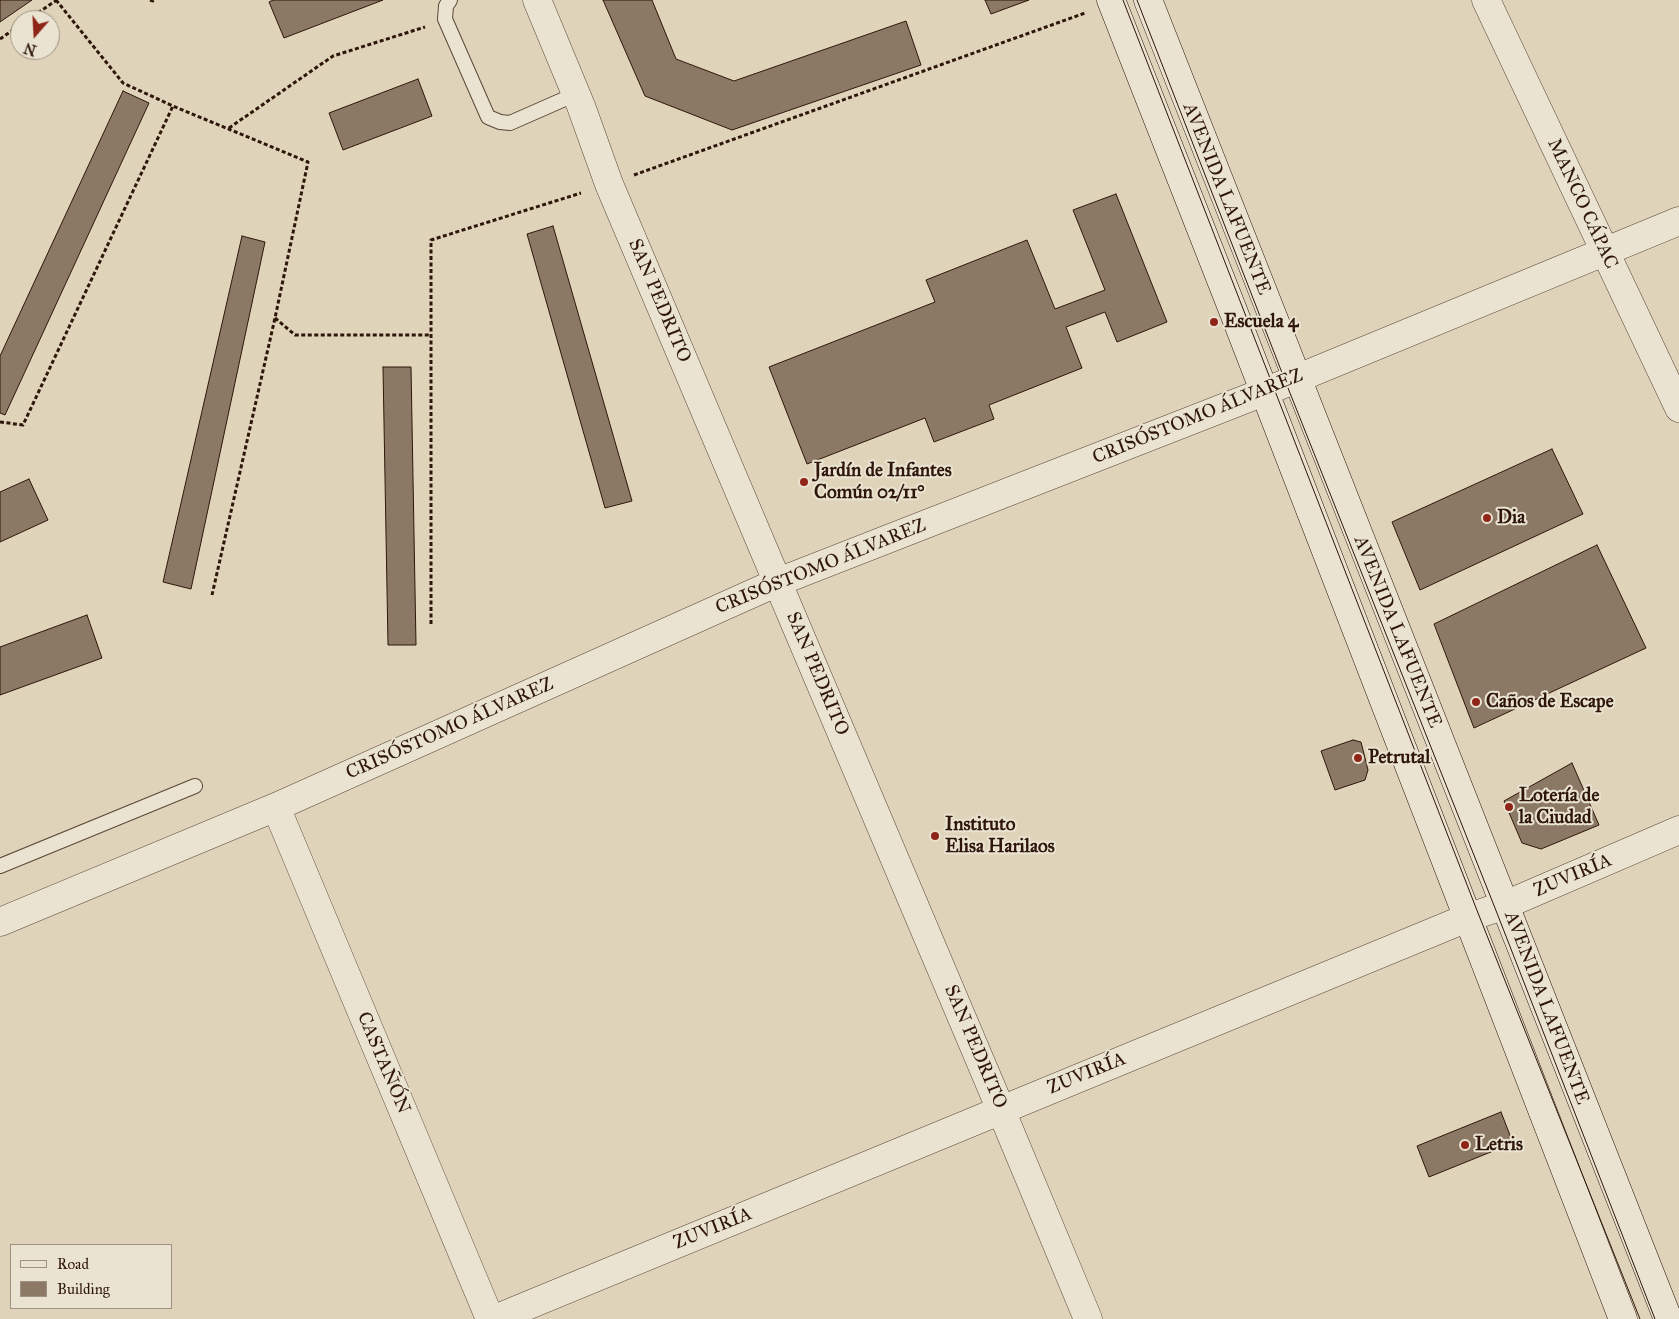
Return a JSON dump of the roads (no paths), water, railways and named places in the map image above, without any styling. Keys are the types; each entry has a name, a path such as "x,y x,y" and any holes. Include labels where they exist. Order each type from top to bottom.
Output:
{"street":[{"name":"SAN PEDRITO","path":"537,0 576,94 610,184 1088,1319"},
{"name":"AVENIDA LAFUENTE","path":"1111,0 1623,1319"},
{"name":"AVENIDA LAFUENTE","path":"1148,0 1668,1319"},
{"name":"MANCO CÁPAC","path":"1486,0 1679,408"},
{"name":"CRISÓSTOMO ÁLVAREZ","path":"0,922 276,807 778,582 1264,392 1679,221"},
{"name":"CASTAÑÓN","path":"276,807 490,1319"},
{"name":"ZUVIRÍA","path":"495,1319 1467,918 1505,905 1679,830"}],"lane":[{"path":"450,0 446,6 445,19 488,117 500,122 510,123 576,94"},
{"path":"0,866 195,786"}],"tram line":[{"path":"1123,0 1478,913 1640,1319"},
{"path":"1137,0 1655,1319"}],"place":[{"name":"Escuela 4","path":"1214,322"},
{"name":"Jardín de Infantes Común 02/11°","path":"804,482"},
{"name":"Dia","path":"1487,518"},
{"name":"Caños de Escape","path":"1476,702"},
{"name":"Petrutal","path":"1358,758"},
{"name":"Lotería de la Ciudad","path":"1509,807"},
{"name":"Instituto Elisa Harilaos","path":"935,836"},
{"name":"Letris","path":"1465,1145"}]}
